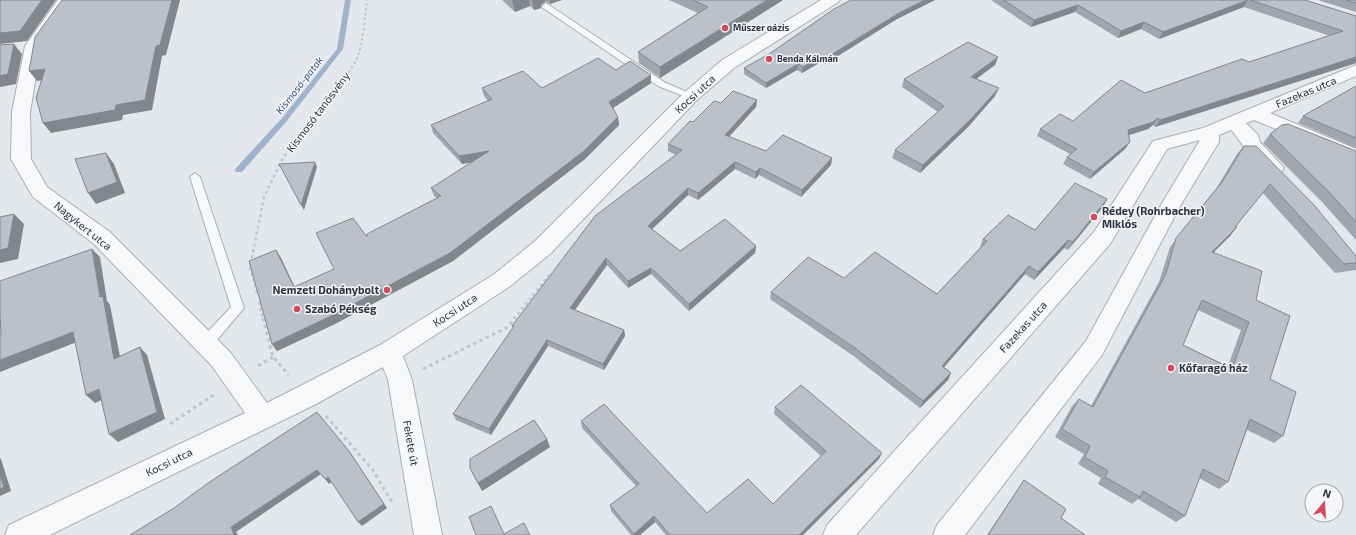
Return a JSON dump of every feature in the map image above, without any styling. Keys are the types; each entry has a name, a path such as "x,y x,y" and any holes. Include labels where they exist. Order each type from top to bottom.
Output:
{"street":[{"name":"Nagykert utca","path":"66,0 23,47 21,159 40,192 102,238 220,359 263,417"},
{"name":"Kocsi utca","path":"20,535 263,417 389,352 500,281 542,248 691,96 728,64 832,0"},
{"name":"Fazekas utca","path":"837,535 1102,238 1160,145 1209,132 1233,121 1256,114 1356,70"},
{"name":"Fazekas utca","path":"1256,114 1356,156"},
{"path":"1233,121 1251,139 1251,144 1288,181"},
{"path":"947,535 1094,348 1171,205 1210,142 1209,132"},
{"name":"Fekete út","path":"389,352 400,380 428,535"}],"lane":[{"path":"546,6 661,84 691,96"},
{"path":"195,177 238,308 206,344"}],"path":[{"name":"Kismosó tanösvény","path":"273,357 250,268 264,197 283,158 307,123 343,83 358,56 366,0"},
{"path":"321,411 372,469 392,503"}],"building":[{"path":"0,0 42,0 20,31 0,33"},
{"path":"62,0 172,0 160,45 156,46 145,100 116,105 115,110 43,123 36,98 45,69 29,71 35,37"},
{"path":"693,0 767,0 660,67 638,52 708,7"},
{"path":"851,0 925,0 899,13 826,58 822,56 803,67 798,64 766,83 744,68 769,54 834,9"},
{"path":"1004,0 1248,0 1163,32 1144,22 1121,31 1078,5 1034,20"},
{"path":"1250,0 1305,0 1356,16 1356,57 1160,120 1157,118 1153,122 1128,130 1130,142 1094,172 1067,157 1077,149 1040,129 1060,114 1073,121 1121,80 1145,93 1242,59 1249,62 1343,31"},
{"path":"1346,0 1356,0 1356,3"},
{"path":"968,42 998,57 971,77 999,88 971,119 923,165 895,150 944,106 904,79"},
{"path":"14,44 8,74 0,76 0,45"},
{"path":"598,58 616,70 630,61 651,75 609,102 618,117 584,151 450,253 331,316 272,344 249,261 276,250 294,287 334,269 316,233 353,218 367,237 367,234 441,196 431,188 489,151 459,156 431,125 492,99 482,88 523,71 542,88"},
{"path":"1356,86 1356,138 1303,116"},
{"path":"733,91 757,100 725,135 766,151 783,135 832,158 802,190 760,168 756,172 735,162 698,193 688,188 648,226 680,251 725,219 756,246 689,304 651,268 628,281 606,258 570,308 624,330 603,364 547,340 489,429 453,414 514,326 512,326 595,216 682,150 668,144 690,121 693,122 714,101 721,103"},
{"path":"1288,124 1356,151 1356,222 1330,193 1270,134 1282,125"},
{"path":"1244,146 1256,146 1314,205 1356,256 1356,263 1344,264 1270,184 1235,227 1237,227 1212,252 1262,271 1256,300 1290,316 1270,379 1296,392 1283,436 1250,419 1228,482 1203,469 1185,516 1143,491 1140,497 1105,477 1108,471 1085,457 1090,446 1062,429 1079,399 1093,407 1166,274 1176,238 1222,182","holes":["1202,300 1249,322 1232,369 1183,345"]},
{"path":"106,153 117,182 88,193 75,159"},
{"path":"315,162 301,205 279,164"},
{"path":"1075,183 1107,199 1073,242 1068,240 1038,272 1029,266 942,366 951,373 923,401 855,348 771,292 808,257 844,278 875,252 937,294 987,241 983,239 1008,215 1035,230"},
{"path":"14,214 8,248 0,250 0,217"},
{"path":"92,249 100,297 103,296 114,359 140,347 157,412 109,434 99,389 86,395 73,332 0,360 0,281"},
{"path":"801,385 882,453 799,535 670,535 654,516 634,534 610,505 639,484 581,421 604,404 707,513 748,479 773,504 826,451 775,407"},
{"path":"317,412 349,451 384,504 358,522 328,477 325,479 317,470 231,527 234,535 130,535 174,508 208,483"},
{"path":"534,420 547,439 478,483 470,468 470,459"},
{"path":"0,475 4,487 0,489"},
{"path":"1024,480 1066,509 1061,518 1085,535 988,535"},
{"path":"491,506 504,534 524,523 530,535 476,535 469,517"}],"waterway":[{"name":"Kismosó-patak","path":"239,170 284,120 340,49 348,0"}],"place":[{"name":"Műszer oázis","path":"725,28"},
{"name":"Benda Kálmán","path":"769,59"},
{"name":"Rédey (Rohrbacher) Miklós","path":"1094,217"},
{"name":"Nemzeti Dohánybolt","path":"387,290"},
{"name":"Szabó Pékség","path":"297,309"},
{"name":"Kőfaragó ház","path":"1171,368"}]}
